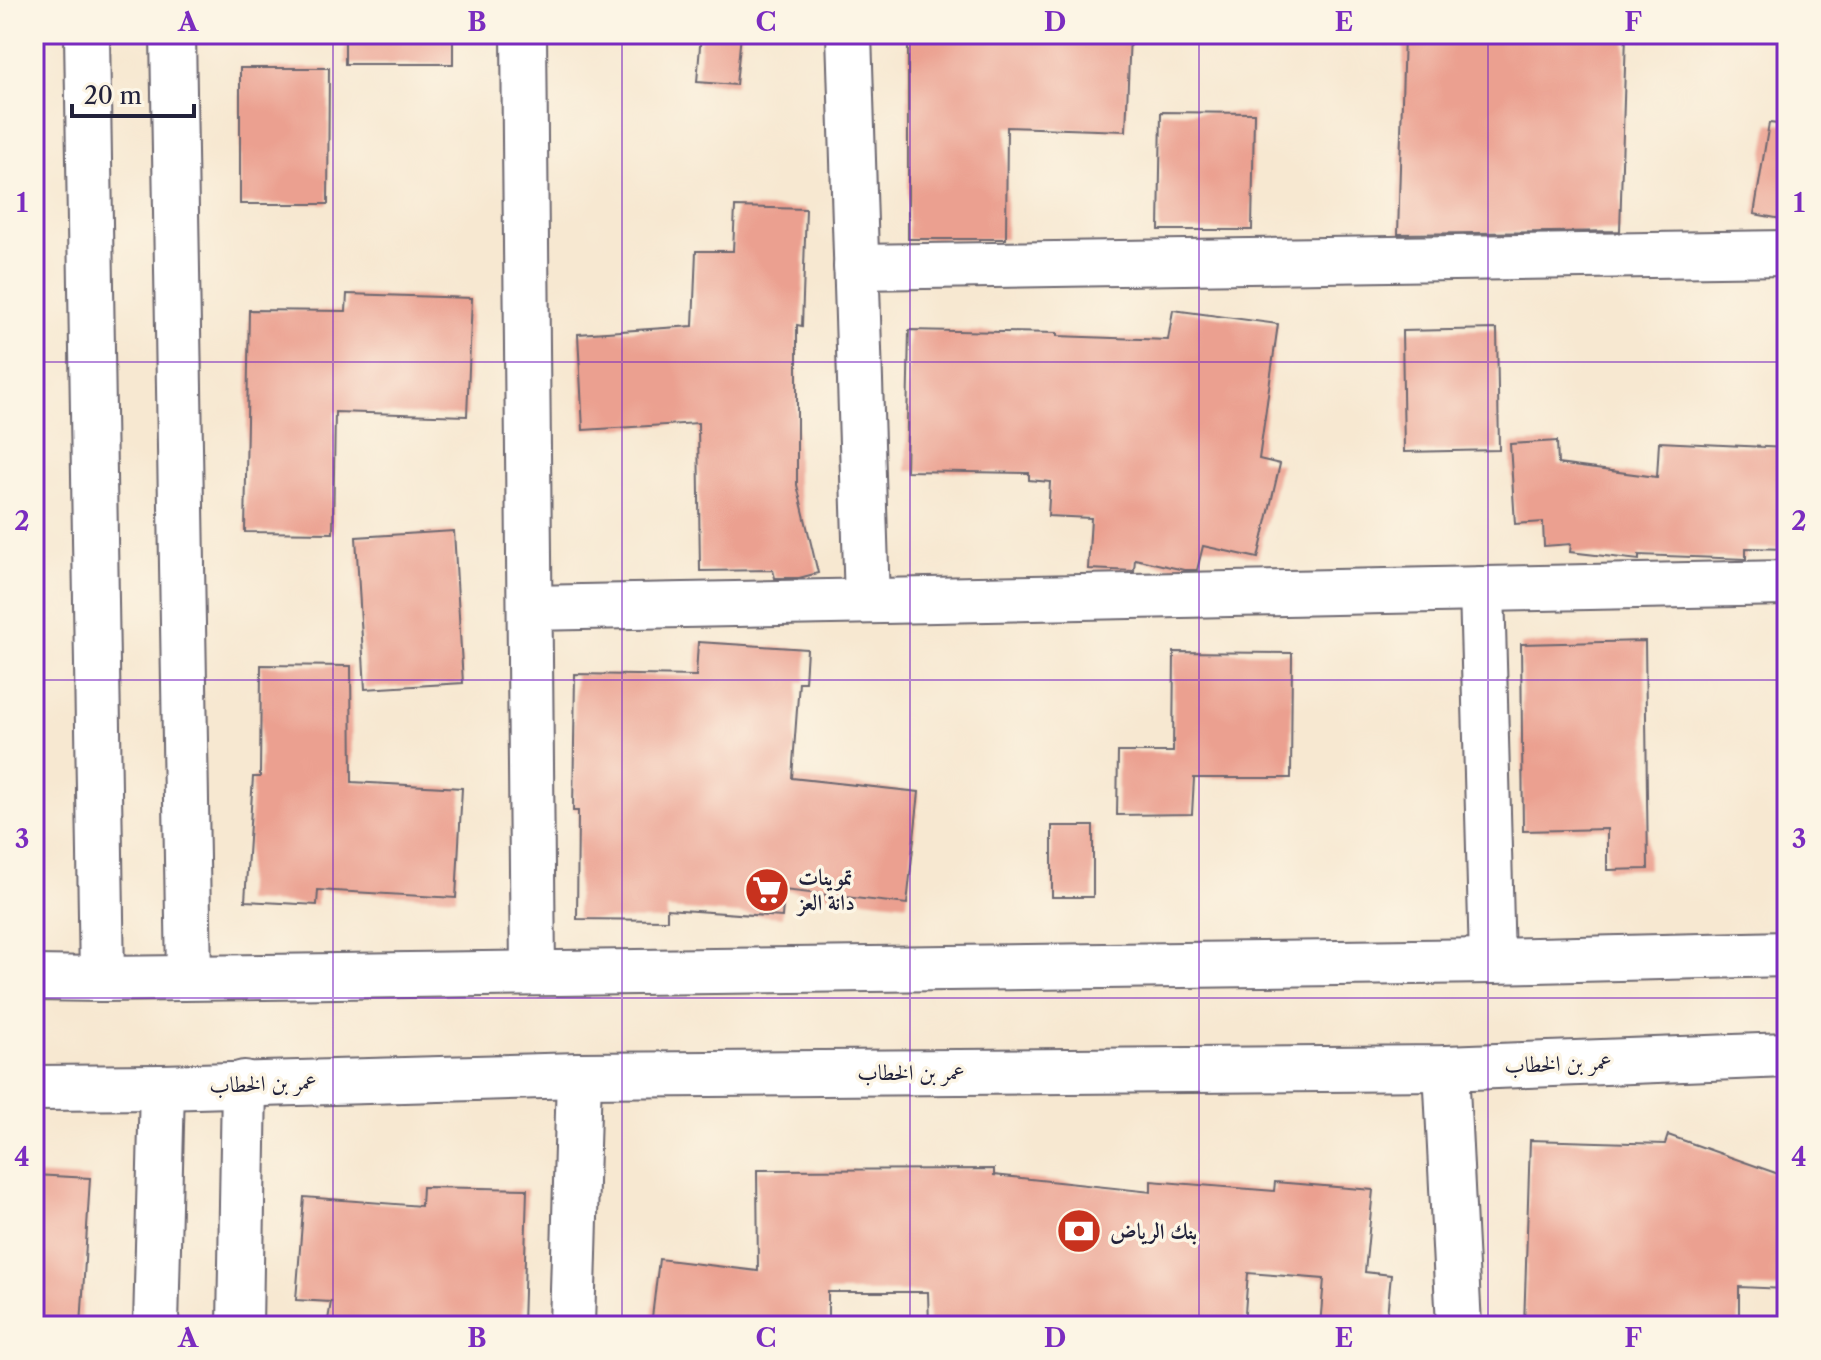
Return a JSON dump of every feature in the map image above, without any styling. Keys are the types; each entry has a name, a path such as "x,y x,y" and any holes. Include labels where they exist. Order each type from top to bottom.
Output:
{"street":[{"path":"87,34 102,979"},
{"path":"173,34 189,977"},
{"path":"524,34 533,973"},
{"path":"849,34 867,601"},
{"path":"856,267 1787,253"},
{"path":"531,608 1787,583"},
{"path":"1482,589 1492,961"},
{"path":"34,978 1492,961 1787,954"},
{"name":"عمر بن الخطاب","path":"34,1088 579,1075 1446,1068 1787,1055"},
{"path":"1446,1068 1459,1326"},
{"path":"572,1326 579,1075"},
{"path":"240,1326 244,1083"},
{"path":"156,1326 162,1087"}],"building":[{"path":"345,34 453,34 453,64 345,64"},
{"path":"701,34 741,34 736,85 697,82"},
{"path":"908,34 1130,34 1126,131 1007,127 1006,239 908,239"},
{"path":"1404,34 1626,34 1620,231 1398,234"},
{"path":"240,68 329,68 328,204 240,204"},
{"path":"1161,112 1254,113 1252,230 1159,230"},
{"path":"1769,123 1787,125 1787,220 1754,214"},
{"path":"735,207 806,209 802,326 797,325 797,485 818,573 799,578 775,578 773,570 700,571 698,423 583,430 578,334 693,326 696,251 733,251"},
{"path":"347,294 472,298 467,416 335,412 333,533 245,532 249,310 346,311"},
{"path":"1173,310 1278,324 1259,459 1280,464 1258,558 1203,546 1197,570 1135,559 1134,571 1088,569 1091,518 1048,516 1050,482 1029,480 1029,473 906,471 909,330 1057,333 1057,336 1168,340"},
{"path":"1497,329 1499,450 1404,452 1402,331"},
{"path":"1557,441 1558,464 1657,477 1659,442 1787,448 1787,549 1746,548 1746,559 1639,555 1639,560 1570,552 1571,544 1544,546 1543,522 1515,524 1510,444"},
{"path":"454,531 463,683 365,689 356,537"},
{"path":"1645,641 1648,869 1607,870 1607,829 1523,831 1521,644"},
{"path":"698,642 807,649 805,682 799,682 792,778 919,792 907,904 784,890 782,917 667,909 667,920 577,919 578,811 573,811 575,674 696,676"},
{"path":"1174,652 1292,653 1291,778 1194,778 1192,814 1117,815 1118,752 1173,752"},
{"path":"261,665 351,666 352,782 462,788 456,898 318,890 317,905 245,901 253,777 260,777"},
{"path":"1052,826 1093,826 1093,897 1052,897"},
{"path":"1668,1135 1787,1177 1787,1289 1739,1287 1739,1326 1524,1326 1530,1140 1665,1144"},
{"path":"994,1169 994,1175 1151,1192 1151,1181 1274,1191 1275,1182 1373,1190 1365,1272 1391,1275 1386,1326 1320,1326 1324,1279 1248,1273 1244,1326 929,1326 928,1292 828,1292 828,1326 651,1326 659,1259 758,1271 757,1170"},
{"path":"34,1175 90,1178 81,1326 34,1326"},
{"path":"422,1187 527,1189 523,1326 327,1326 331,1302 296,1300 304,1197 421,1206"}],"place":[{"name":"تموينات دانة العز","path":"767,890"},
{"name":"بنك الرياض","path":"1079,1231"}]}
